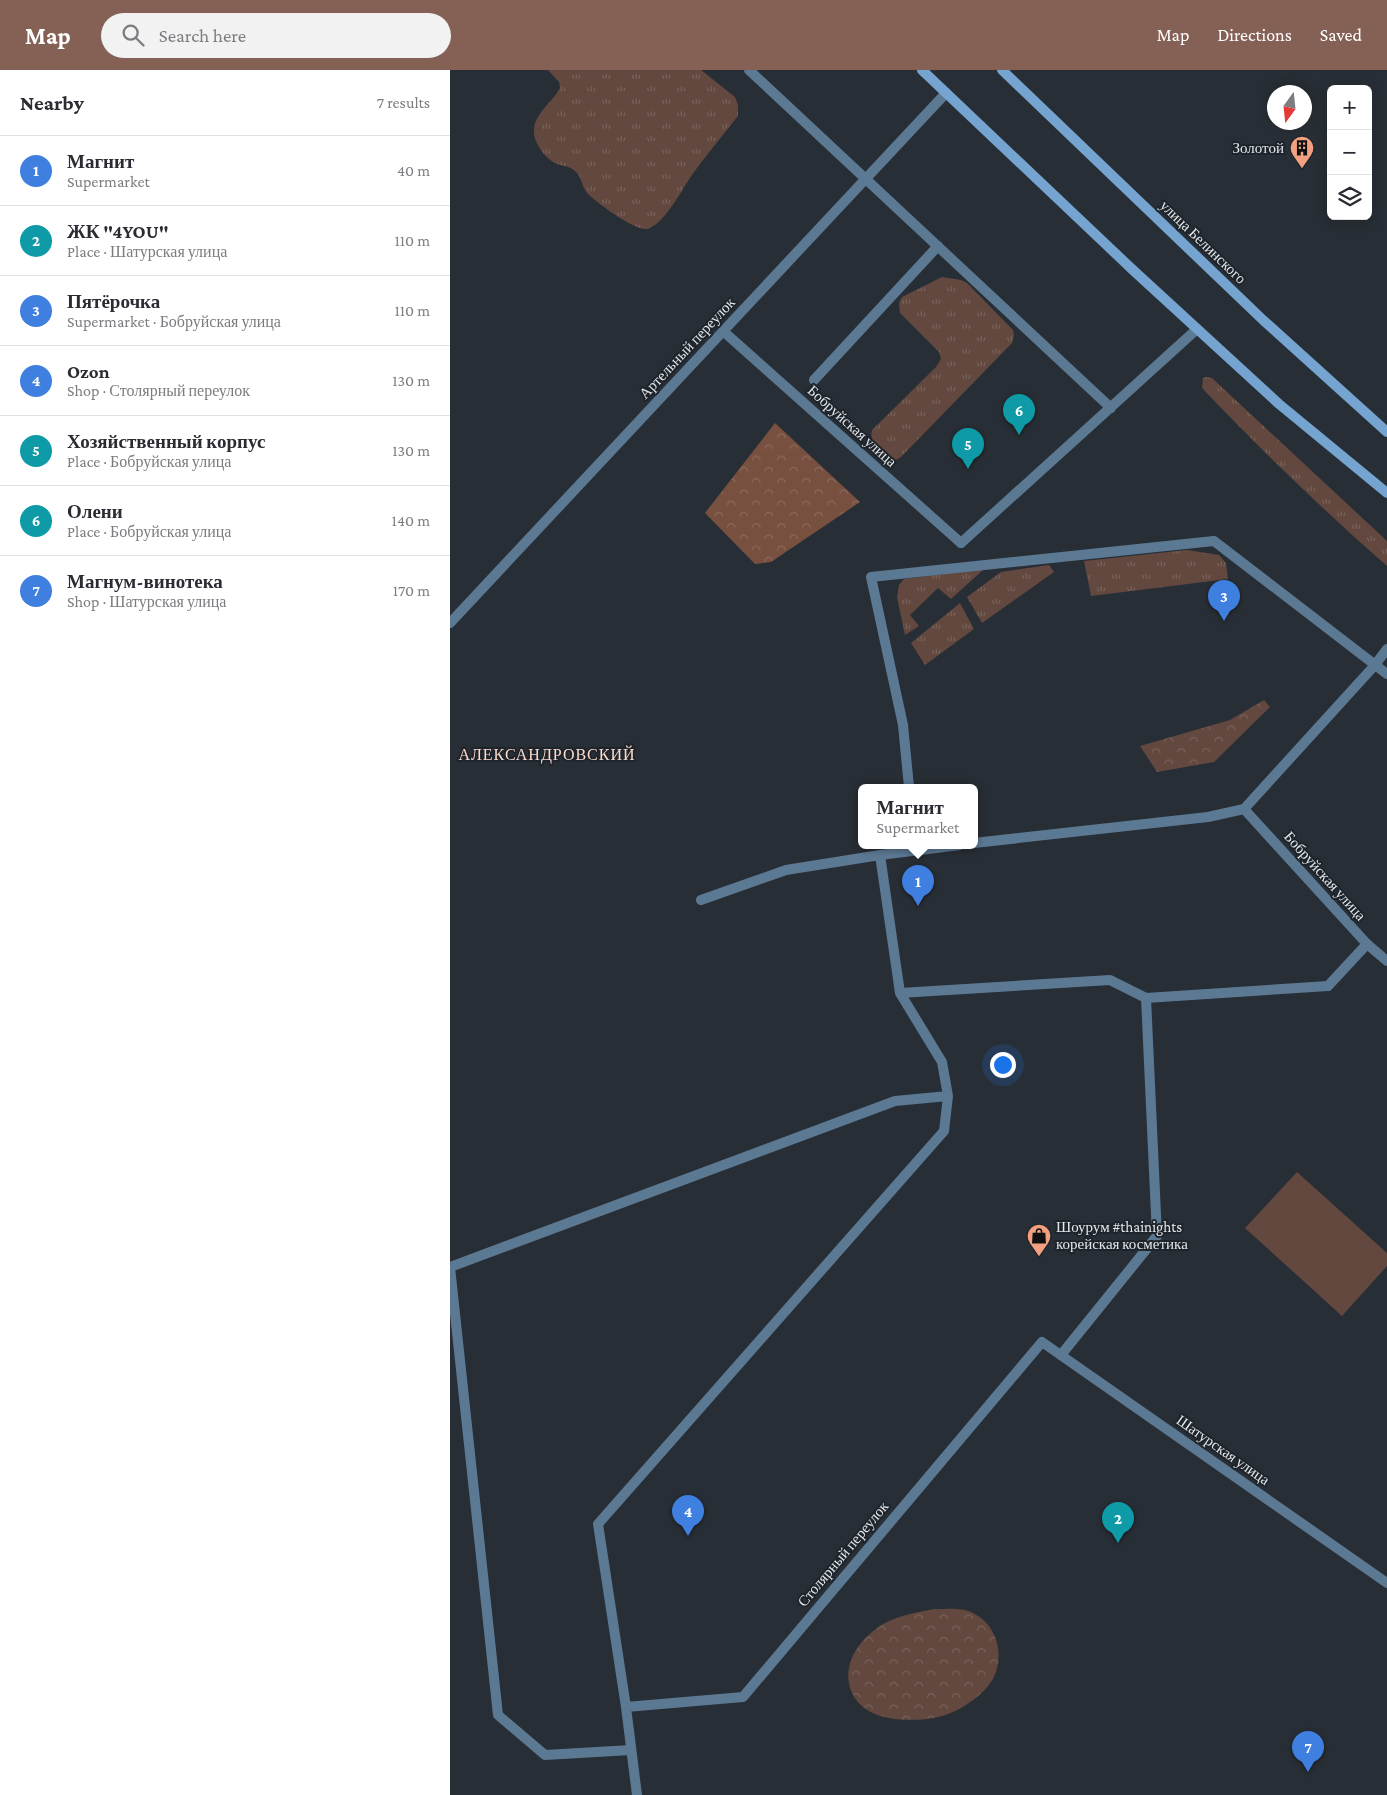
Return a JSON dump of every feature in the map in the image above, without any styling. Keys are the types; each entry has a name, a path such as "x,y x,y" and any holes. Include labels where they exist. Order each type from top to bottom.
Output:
{"main road":[{"path":"922,70 1279,404 1387,493"},
{"name":"улица Белинского","path":"1002,70 1263,320 1387,432"}],"street":[{"path":"749,70 1111,408 1197,329"},
{"name":"Артельный переулок","path":"450,623 946,93"},
{"path":"814,380 938,246"},
{"name":"Бобруйская улица","path":"723,332 960,543 1111,408"},
{"path":"909,784 903,725 871,577 1214,541 1387,674"},
{"path":"978,843 1208,817 1244,809 1375,665 1387,649"},
{"name":"Бобруйская улица","path":"1244,809 1367,944 1387,961"},
{"path":"701,900 786,870 907,849"},
{"path":"637,1795 626,1707 598,1524 944,1131 948,1096 942,1062 900,993 880,855"},
{"path":"900,993 1110,980 1146,998 1328,986 1367,944"},
{"path":"1061,1355 1156,1236 1146,998"},
{"path":"631,1750 545,1755 498,1715 450,1267 895,1101 948,1096"},
{"name":"Шатурская улица","path":"1042,1342 1387,1583"},
{"name":"Столярный переулок","path":"626,1707 743,1697 1042,1342"}],"green space":[{"path":"548,70 701,70 735,97 738,105 738,116 694,172 664,217 650,228 640,228 616,215 593,198 586,192 575,171 551,161 538,145 534,136 537,120 560,88 559,82"},
{"path":"942,277 961,280 967,283 1013,330 1014,336 1012,343 896,460 878,448 871,435 872,430 936,367 941,359 939,352 900,313 899,303 902,297"},
{"path":"1203,378 1212,378 1387,541 1387,566 1293,479 1202,388"},
{"path":"775,423 860,502 771,562 755,564 705,513"},
{"path":"1187,550 1219,555 1226,563 1228,579 1091,596 1084,561"},
{"path":"1049,565 1054,572 982,623 967,597 1001,572"},
{"path":"984,569 951,599 938,588 910,615 919,626 905,635 897,597 899,585 904,579"},
{"path":"960,603 974,629 925,665 911,643"},
{"path":"1264,700 1270,707 1214,762 1157,772 1140,746 1230,720"},
{"path":"1297,1172 1387,1253 1387,1266 1342,1316 1245,1228"},
{"path":"934,1609 965,1610 975,1614 990,1628 995,1636 999,1656 991,1682 982,1693 966,1705 948,1714 933,1718 918,1720 895,1719 870,1712 855,1699 849,1682 848,1672 855,1652 869,1634 887,1622"}],"place":[{"name":"Золотой","path":"1302,169"},
{"name":"Олени","path":"1019,435"},
{"name":"Хозяйственный корпус","path":"968,469"},
{"name":"Пятёрочка","path":"1224,621"},
{"name":"Магнит","path":"918,906"},
{"name":"Шоурум #thainights корейская косметика","path":"1039,1257"},
{"name":"Ozon","path":"688,1536"},
{"name":"ЖК \"4YOU\"","path":"1118,1543"},
{"name":"Магнум-винотека","path":"1308,1772"}],"district":[{"name":"АЛЕКСАНДРОВСКИЙ","path":"547,754"}]}
